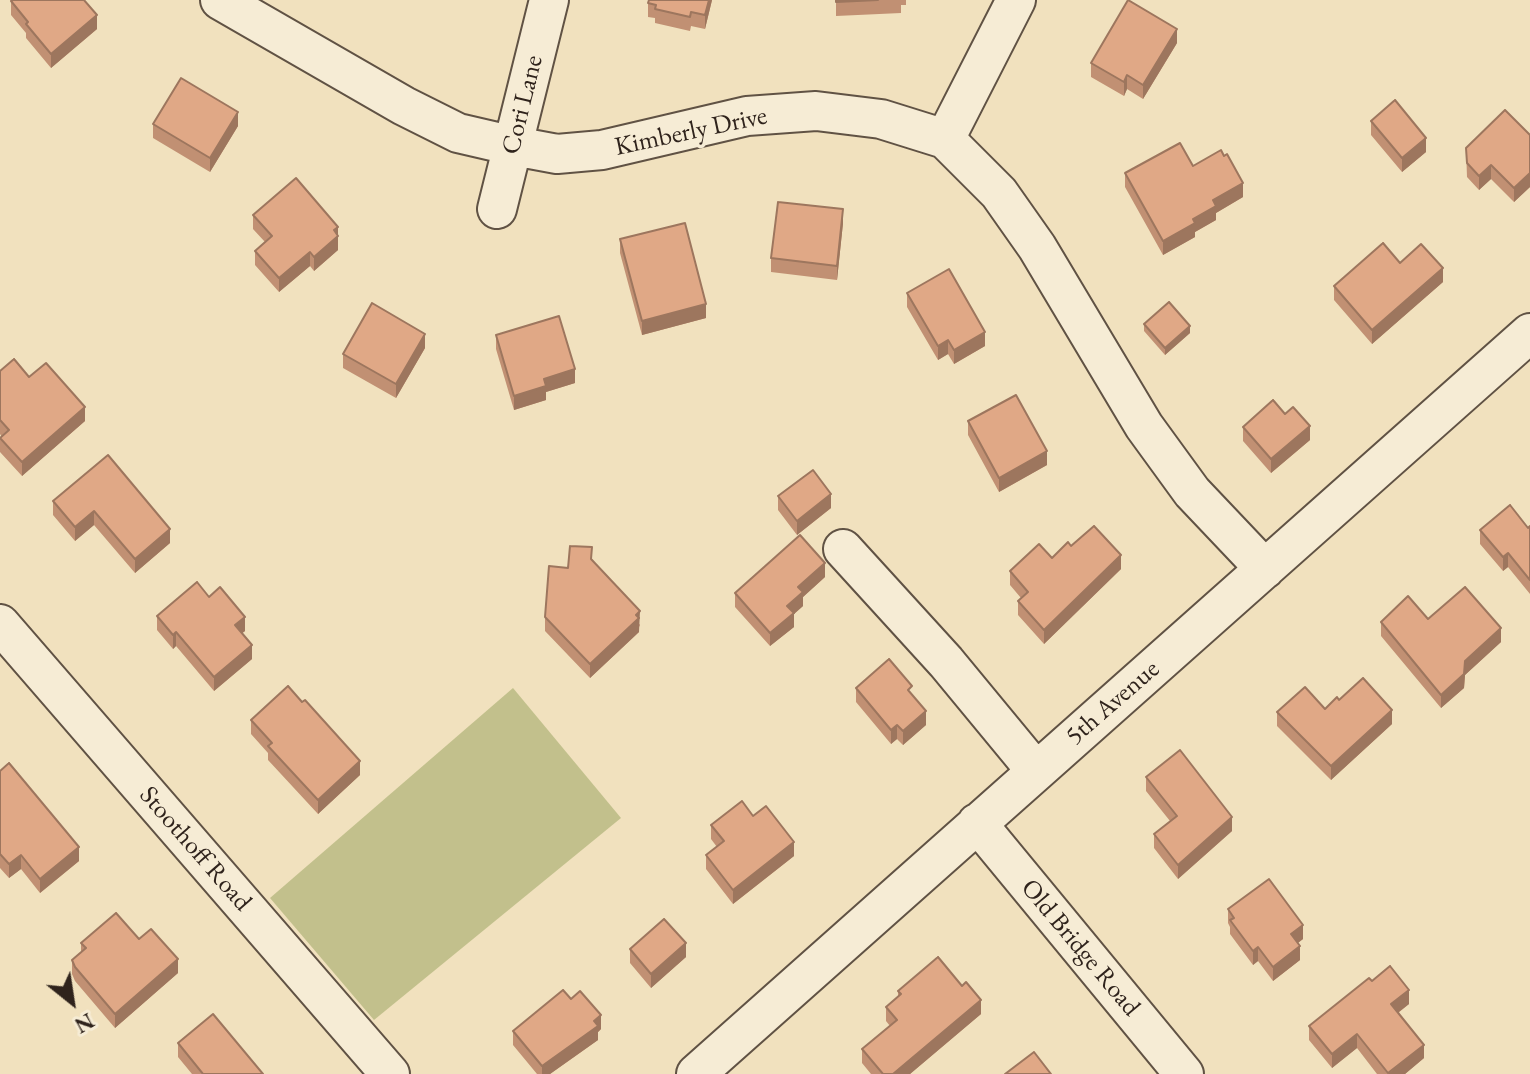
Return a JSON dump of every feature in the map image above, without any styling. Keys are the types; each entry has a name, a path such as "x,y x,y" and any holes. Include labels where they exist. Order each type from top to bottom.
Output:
{"street":[{"name":"Kimberly Drive","path":"220,0 458,133 514,146 557,154 602,150 747,116 816,111 881,119 945,139 999,193 1037,247 1144,426 1192,492 1265,569"},
{"name":"Cori Lane","path":"497,209 549,0"},
{"path":"945,139 1016,0"},
{"name":"5th Avenue","path":"696,1074 720,1061 977,823 1530,333"},
{"path":"843,549 946,662 1036,771"},
{"name":"Stoothoff Road","path":"0,624 386,1073"},
{"name":"Old Bridge Road","path":"977,823 1184,1074"}],"shaded area":[{"path":"513,688 621,818 374,1020 270,898"}],"building":[{"path":"13,0 84,0 97,15 51,54 26,24 28,22"},
{"path":"649,0 709,0 705,15 691,12 690,17 655,9 656,5 648,3"},
{"path":"836,0 878,0 836,2"},
{"path":"1128,0 1177,29 1143,85 1127,75 1124,82 1091,63"},
{"path":"181,78 238,112 210,158 153,124"},
{"path":"1395,100 1426,138 1402,158 1371,121"},
{"path":"1505,110 1530,135 1530,173 1514,188 1491,165 1479,176 1467,163 1466,148"},
{"path":"1180,143 1193,166 1221,150 1224,156 1227,154 1243,183 1213,200 1216,206 1193,219 1195,223 1163,241 1125,173"},
{"path":"296,178 338,227 334,230 338,236 314,257 310,252 279,278 255,251 272,236 253,215"},
{"path":"778,202 843,209 837,266 771,258"},
{"path":"685,223 706,304 642,321 620,239"},
{"path":"1383,243 1400,263 1421,244 1443,268 1372,330 1334,286"},
{"path":"949,269 985,332 954,350 948,340 938,346 907,293"},
{"path":"1169,302 1190,326 1165,348 1144,324"},
{"path":"372,303 425,334 396,384 343,354"},
{"path":"559,316 575,369 544,379 546,386 514,396 496,335"},
{"path":"14,359 29,377 46,363 85,407 22,462 0,438 9,430 0,420 0,371"},
{"path":"1016,395 1047,451 999,478 968,421"},
{"path":"1273,400 1285,414 1293,407 1310,426 1271,459 1243,427"},
{"path":"108,455 170,529 135,559 94,511 75,527 53,501"},
{"path":"813,470 831,494 797,521 778,496"},
{"path":"1510,505 1528,528 1530,526 1530,580 1508,553 1503,557 1480,530"},
{"path":"1094,526 1121,555 1044,630 1018,601 1028,592 1010,571 1039,544 1052,558 1068,542 1071,546"},
{"path":"800,535 825,563 798,587 803,592 787,606 794,613 770,633 735,593"},
{"path":"570,546 592,547 591,559 640,611 636,615 639,618 590,664 545,617 549,566 568,568"},
{"path":"197,582 209,597 220,587 245,617 235,625 252,645 214,677 176,632 173,635 157,616"},
{"path":"1465,587 1501,628 1465,661 1464,674 1441,695 1381,622 1408,596 1428,619"},
{"path":"889,659 912,686 908,690 926,711 903,731 897,725 891,730 856,688"},
{"path":"1363,678 1392,710 1331,766 1277,712 1305,687 1325,709"},
{"path":"288,686 302,702 305,700 360,761 318,800 268,746 272,743 251,720"},
{"path":"1180,750 1232,817 1178,865 1154,834 1177,816 1146,777"},
{"path":"9,763 79,847 40,879 21,855 9,864 0,854 0,771"},
{"path":"742,801 753,816 766,806 794,842 733,890 706,855 724,841 711,825"},
{"path":"1269,879 1303,925 1291,934 1300,946 1273,967 1258,947 1253,951 1230,920 1234,918 1228,909"},
{"path":"116,913 139,939 151,929 178,959 115,1014 72,960 86,948 81,943"},
{"path":"664,919 686,943 651,974 630,949"},
{"path":"938,957 962,986 966,982 981,1000 893,1074 883,1074 862,1049 897,1020 886,1007 901,994 898,991"},
{"path":"1390,966 1409,990 1391,1004 1424,1045 1388,1073 1357,1034 1332,1054 1309,1026 1369,978 1372,981"},
{"path":"563,990 571,999 580,991 601,1015 594,1021 598,1026 542,1066 513,1031"},
{"path":"213,1014 263,1074 203,1074 178,1043"},
{"path":"1034,1052 1051,1074 1005,1074"}]}
